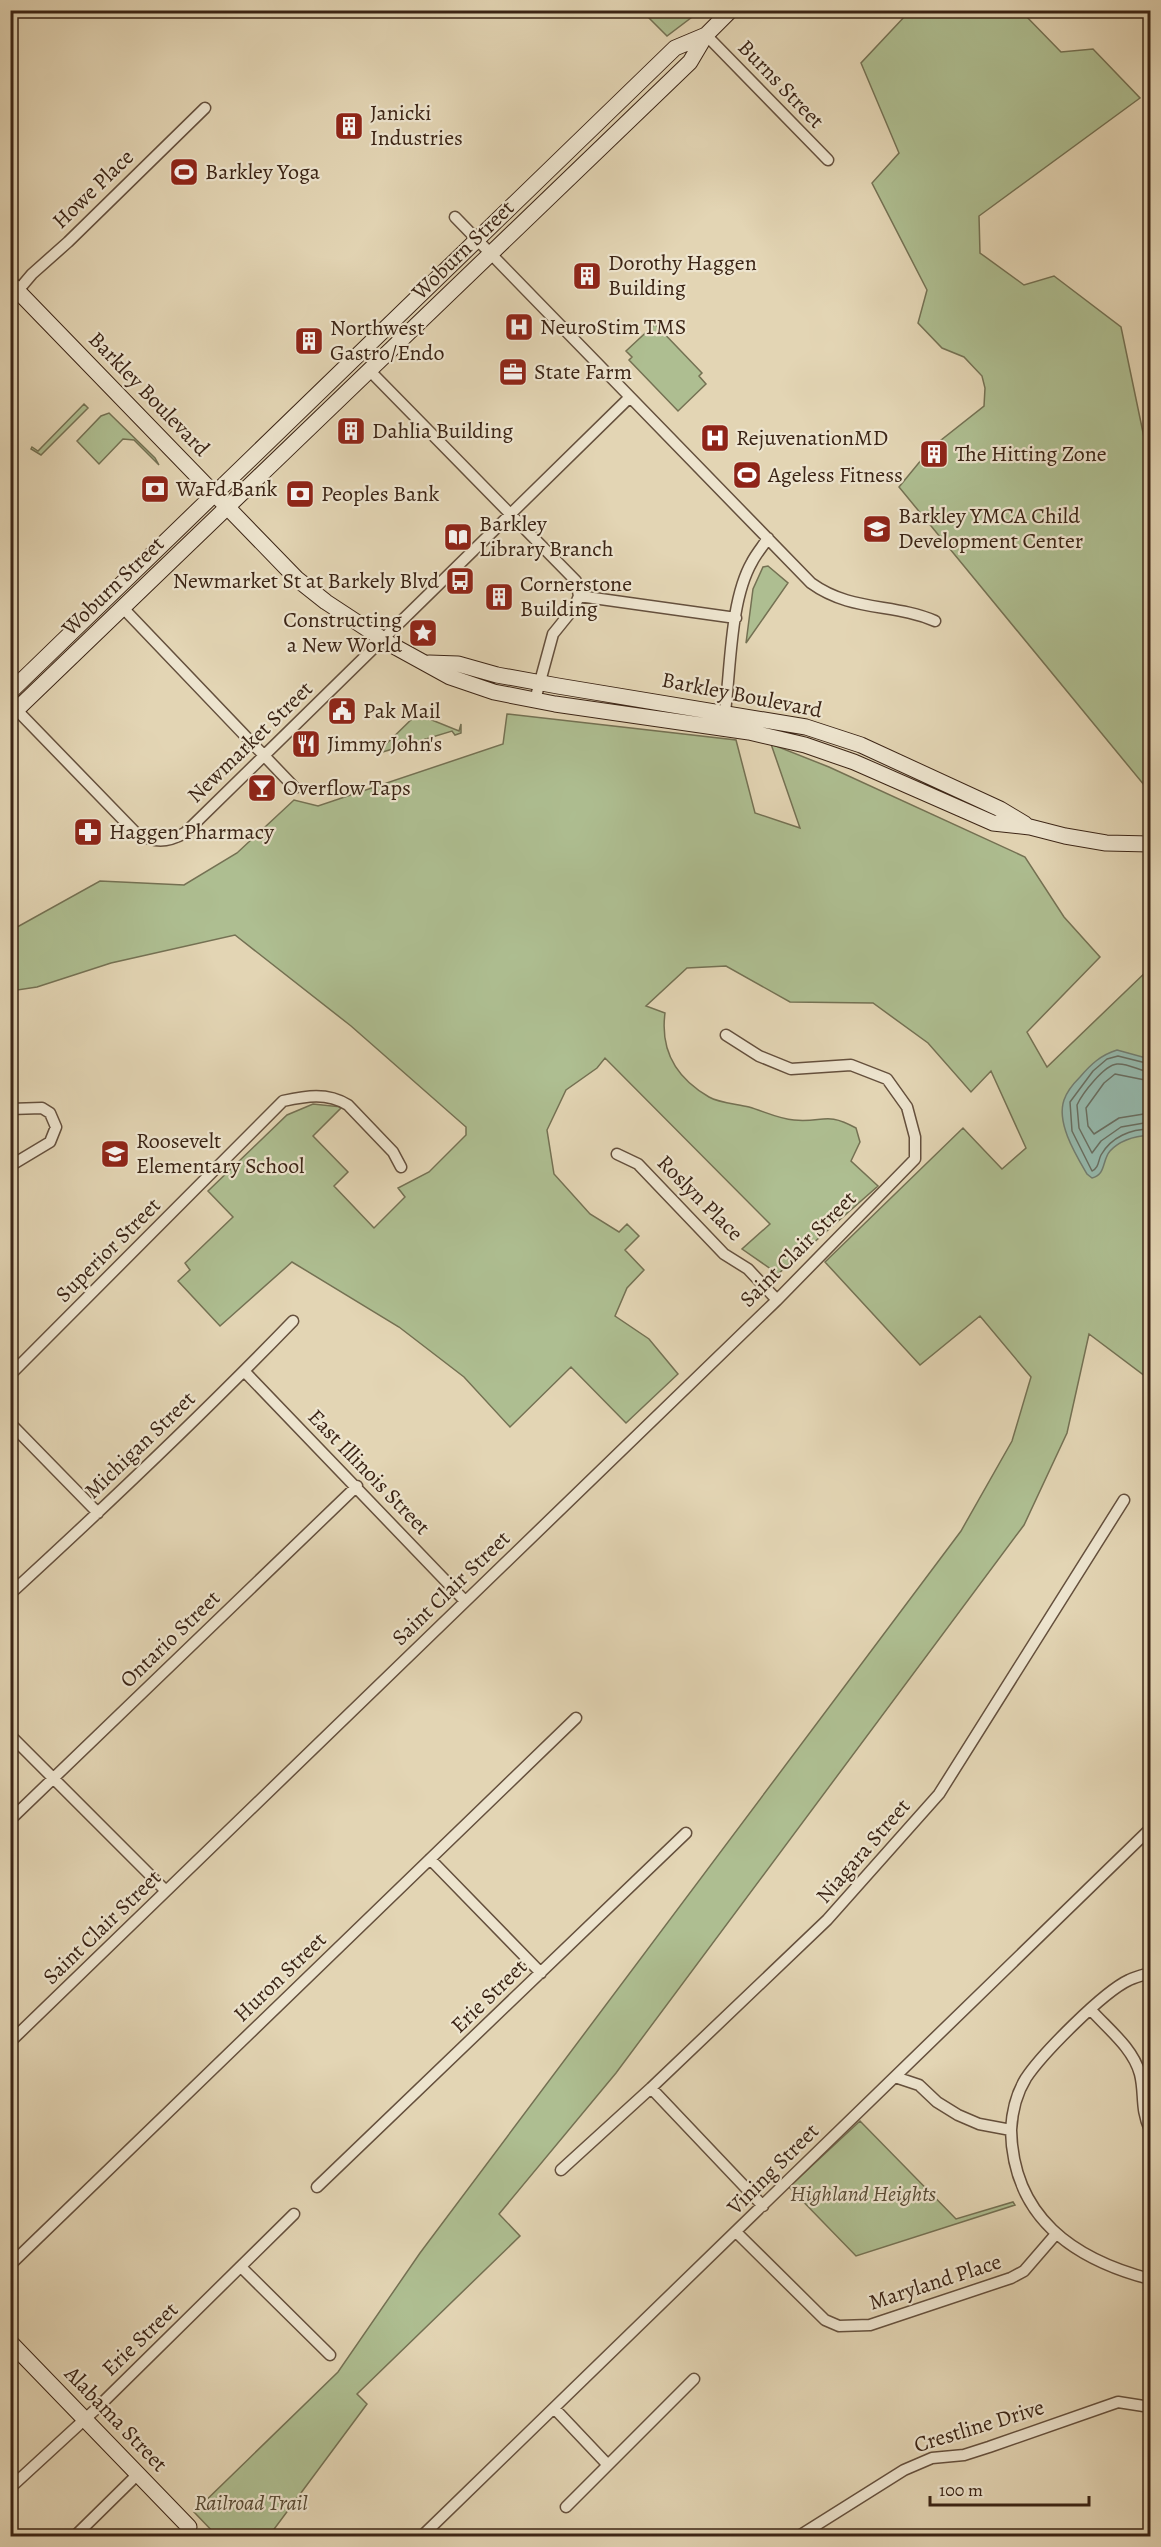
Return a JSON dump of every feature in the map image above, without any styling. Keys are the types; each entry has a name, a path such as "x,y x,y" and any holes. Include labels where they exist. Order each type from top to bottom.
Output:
{"main road":[{"name":"Woburn Street","path":"13,709 123,608 690,63 706,34 731,10"},
{"name":"Woburn Street","path":"10,692 675,48 706,34"},
{"name":"Barkley Boulevard","path":"13,291 273,555 319,597 383,640 450,676 494,692 749,732 805,746 854,762 993,823 1030,827 1106,843 1150,844"},
{"name":"Barkley Boulevard","path":"429,663 458,664 496,675 806,727 861,745 1000,809 1030,827"},
{"name":"Alabama Street","path":"10,2342 193,2532"}],"street":[{"name":"Burns Street","path":"706,34 828,160"},
{"name":"Howe Place","path":"13,291 68,242 205,108"},
{"path":"456,217 811,583 825,593 844,601 920,615 935,621"},
{"path":"370,371 576,581 579,596 574,608 553,634 535,700"},
{"name":"Newmarket Street","path":"13,709 136,833 160,841 172,840 185,833 630,397"},
{"path":"722,728 736,618 745,577 751,563 768,538"},
{"path":"579,596 736,618"},
{"path":"123,608 295,788"},
{"name":"Saint Clair Street","path":"10,2042 777,1300 915,1159 915,1137 907,1107 887,1079 850,1065 791,1069 759,1056 726,1035"},
{"name":"Superior Street","path":"10,1375 283,1101 308,1096 339,1099 348,1105 393,1152 401,1167"},
{"path":"10,1109 42,1108 50,1113 56,1127 50,1142 10,1166"},
{"name":"Roslyn Place","path":"617,1154 638,1164 724,1254 748,1269 777,1300"},
{"name":"Michigan Street","path":"10,1594 98,1513 293,1321"},
{"name":"East Illinois Street","path":"244,1371 357,1486 465,1601"},
{"path":"10,1423 98,1513"},
{"name":"Ontario Street","path":"10,1820 357,1486"},
{"name":"Niagara Street","path":"561,2170 651,2088 827,1920 939,1794 1124,1500"},
{"name":"Huron Street","path":"10,2265 576,1718"},
{"path":"10,1735 166,1891"},
{"name":"Vining Street","path":"422,2536 1150,1829"},
{"name":"Erie Street","path":"317,2187 686,1833"},
{"path":"430,1859 541,1973"},
{"path":"1150,1973 1129,1980 1090,2010 1039,2061 1025,2079 1012,2113 1011,2130 1015,2167 1024,2191 1035,2210 1056,2234 1074,2248 1098,2261 1150,2279"},
{"path":"1090,2010 1129,2051 1140,2074 1142,2104 1150,2130"},
{"path":"895,2077 919,2085 937,2102 958,2115 979,2124 1011,2130"},
{"path":"651,2088 763,2206"},
{"name":"Erie Street","path":"10,2488 242,2268 294,2214"},
{"name":"Maryland Place","path":"736,2232 825,2320 839,2326 870,2325 1011,2278 1024,2271 1056,2234"},
{"path":"242,2268 330,2355"},
{"path":"566,2507 694,2379"},
{"name":"Crestline Drive","path":"799,2536 904,2470 932,2458 973,2452 1118,2402 1150,2407"},
{"path":"554,2408 607,2464"},
{"path":"75,2536 138,2474"}],"green space":[{"path":"642,11 700,11 667,36"},
{"path":"905,11 1021,11 1061,52 1093,49 1140,98 979,216 980,253 1024,285 1054,276 1121,327 1145,442 1150,446 1149,791 899,487 931,448 984,406 985,388 982,376 964,357 942,348 918,323 927,290 872,183 899,153 861,63 907,14"},
{"path":"655,324 702,373 699,376 706,384 678,411 629,360 632,357 626,351"},
{"path":"84,404 88,408 41,455 31,449 32,447 38,451"},
{"path":"109,413 155,458 159,465 134,440 123,439 99,464 77,441 101,416"},
{"path":"768,566 788,583 746,643 753,589 763,567"},
{"path":"417,714 459,731 461,724 461,733 455,735 452,731 376,754"},
{"name":"Railroad Trail","path":"507,714 736,740 755,813 800,828 771,744 829,767 1025,857 1064,917 1100,957 1027,1032 1047,1067 1150,968 1150,1377 1149,1379 1089,1334 1067,1433 1024,1525 616,2073 499,2214 520,2236 357,2394 367,2404 269,2536 217,2536 194,2512 338,2372 420,2253 961,1531 1012,1441 1031,1377 980,1316 920,1365 825,1262 963,1128 1002,1169 1026,1148 991,1071 971,1092 928,1043 873,1003 790,1002 726,966 687,968 646,1006 665,1013 665,1039 668,1051 679,1072 697,1089 718,1101 749,1107 788,1119 838,1120 856,1128 860,1142 851,1161 878,1186 778,1274 742,1249 770,1224 605,1058 597,1068 566,1090 547,1130 554,1174 590,1214 619,1232 627,1224 639,1236 625,1250 644,1270 627,1288 615,1316 649,1339 678,1374 626,1423 571,1367 510,1427 464,1377 399,1327 292,1262 220,1326 178,1281 190,1270 185,1263 233,1217 208,1191 287,1115 313,1104 342,1107 313,1136 348,1172 334,1186 374,1228 405,1197 398,1188 429,1172 466,1135 466,1127 351,1026 235,935 111,963 37,987 11,991 10,931 100,881 184,885 237,853 294,800 318,806 503,744"},
{"name":"Highland Heights","path":"860,2121 956,2219 1013,2202 1015,2205 856,2256 789,2187"}],"water":[{"path":"1117,1050 1150,1059 1150,1135 1128,1139 1118,1144 1110,1151 1100,1174 1092,1178 1087,1174 1068,1138 1062,1109 1067,1093 1084,1072 1101,1057"}],"place":[{"name":"Janicki Industries","path":"349,126"},
{"name":"Barkley Yoga","path":"184,172"},
{"name":"Dorothy Haggen Building","path":"587,276"},
{"name":"NeuroStim TMS","path":"519,327"},
{"name":"Northwest Gastro/Endo","path":"309,341"},
{"name":"State Farm","path":"513,372"},
{"name":"Dahlia Building","path":"351,431"},
{"name":"RejuvenationMD","path":"715,438"},
{"name":"The Hitting Zone","path":"934,454"},
{"name":"Ageless Fitness","path":"747,475"},
{"name":"WaFd Bank","path":"155,489"},
{"name":"Peoples Bank","path":"300,494"},
{"name":"Barkley YMCA Child Development Center","path":"877,529"},
{"name":"Barkley Library Branch","path":"458,537"},
{"name":"Newmarket St at Barkely Blvd","path":"460,581"},
{"name":"Cornerstone Building","path":"499,597"},
{"name":"Constructing a New World","path":"423,633"},
{"name":"Pak Mail","path":"342,711"},
{"name":"Jimmy John's","path":"306,744"},
{"name":"Overflow Taps","path":"262,788"},
{"name":"Haggen Pharmacy","path":"88,832"},
{"name":"Roosevelt Elementary School","path":"115,1154"}]}
